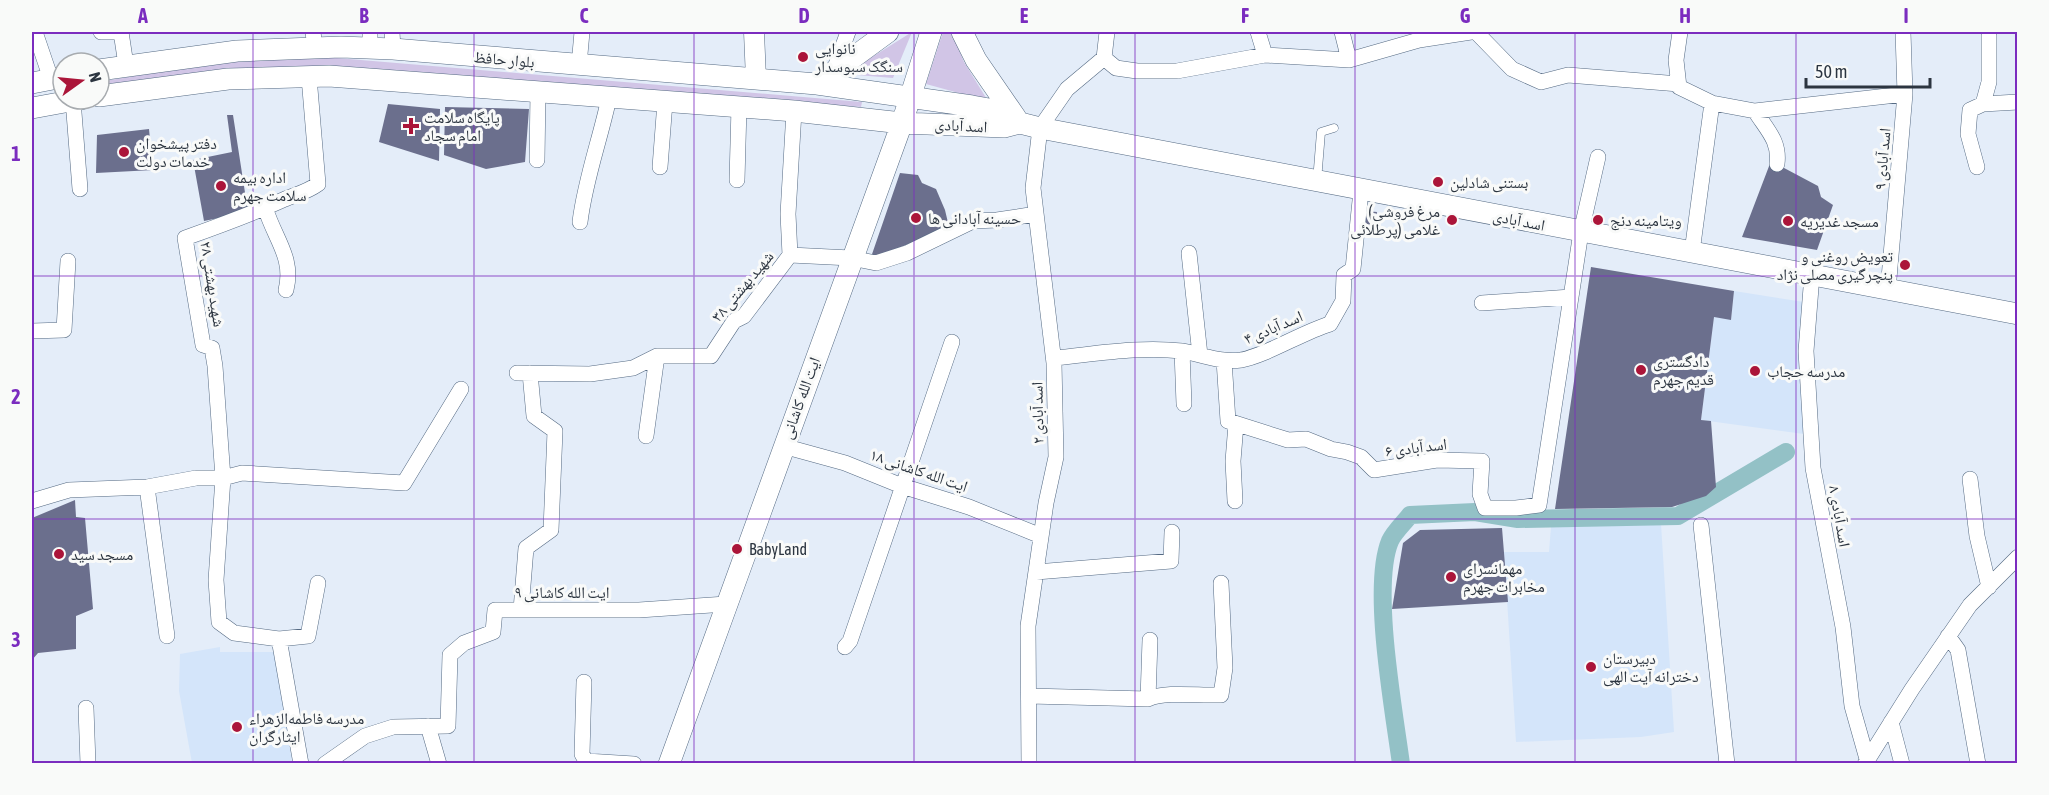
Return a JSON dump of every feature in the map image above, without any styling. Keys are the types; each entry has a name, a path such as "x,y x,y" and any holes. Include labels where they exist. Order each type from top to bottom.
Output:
{"main road":[{"path":"825,78 888,32"},
{"name":"ایت الله کاشانی","path":"669,764 902,123 931,32"},
{"path":"962,32 976,60 1030,126"},
{"name":"بلوار حافظ","path":"111,68 314,40 393,40 579,65 756,79 825,78 909,96"},
{"name":"بلوار حافظ","path":"111,94 228,79 309,77 794,111 902,123"},
{"name":"اسد آبادی","path":"909,96 1006,112 1030,126"},
{"path":"32,108 51,105"},
{"name":"اسد آبادی","path":"902,123 1030,126 2018,314"}],"street":[{"path":"35,32 48,79"},
{"path":"100,32 118,32 126,65"},
{"path":"579,65 582,32"},
{"path":"754,32 756,79"},
{"path":"825,78 848,32"},
{"path":"1030,126 1067,89 1104,58 1107,32"},
{"path":"1258,32 1265,55"},
{"path":"1342,32 1349,60"},
{"path":"1104,58 1116,68 1177,71 1265,55 1349,60 1419,40 1474,32 1512,69 1541,82 1568,75 1679,84"},
{"path":"1680,32 1676,60 1679,87 1712,103 1755,111 1905,94"},
{"name":"اسد آبادی ۹","path":"1888,290 1905,94 1903,32"},
{"path":"1983,104 1989,82 1989,35"},
{"name":"شهید بهشتی ۲۸","path":"279,639 234,633 219,622 216,580 223,478 215,366 212,348 203,345 185,238 266,210 286,199 305,194 318,184 309,77"},
{"path":"537,160 538,92"},
{"path":"580,222 584,191 591,173 609,98"},
{"path":"660,167 665,102"},
{"path":"1977,167 1968,134 1970,110 1983,104 2018,102"},
{"path":"1692,252 1712,103"},
{"path":"737,180 739,107"},
{"path":"77,111 80,189"},
{"name":"شهید بهشتی ۳۸","path":"521,610 526,548 551,530 555,431 534,416 524,373 590,374 633,368 657,356 711,356 734,321 744,316 790,255 788,214 794,111"},
{"path":"1755,111 1775,137 1779,151 1777,164"},
{"name":"اسد آبادی ۲","path":"1029,764 1028,626 1041,536 1056,457 1054,358 1035,214 1030,126"},
{"name":"اسد آبادی ۶","path":"1236,424 1288,440 1306,439 1331,449 1347,452 1361,457 1374,470 1437,460 1482,461 1480,495 1485,508 1539,505 1581,232 1598,157"},
{"name":"اسد آبادی ۴","path":"1054,358 1139,349 1182,351 1224,360 1243,360 1309,330 1330,324 1342,301 1344,275 1353,269 1361,190"},
{"path":"266,210 287,255 289,278 286,290"},
{"path":"790,255 852,258 876,263 907,253 974,220 997,220 1035,214"},
{"path":"1189,253 1200,355"},
{"path":"32,331 64,330 68,261"},
{"name":"اسد آبادی ۸","path":"1812,275 1806,351 1814,468 1843,627 1852,706 1866,761"},
{"path":"1482,303 1571,297"},
{"path":"845,647 850,641 952,342"},
{"path":"1182,351 1184,404"},
{"path":"646,436 657,356"},
{"path":"1224,360 1228,422 1236,424 1233,461 1234,501"},
{"path":"32,501 69,490 147,487 196,478 223,478 242,473 404,483 461,389"},
{"name":"ایت الله کاشانی ۱۸","path":"783,446 845,463 902,486 969,507 1041,536"},
{"path":"1970,479 1977,536 1989,586"},
{"path":"147,487 167,636"},
{"path":"1701,525 1727,764"},
{"path":"1036,572 1171,561 1172,532"},
{"path":"1866,761 1970,605 2018,557"},
{"path":"301,764 279,639 308,636 318,582"},
{"path":"1029,696 1148,699 1160,694 1185,697 1221,695 1225,668 1221,583"},
{"name":"ایت الله کاشانی ۹","path":"325,764 365,736 393,727 448,726 450,655 464,643 494,632 495,610 639,610 726,604"},
{"path":"1948,636 1958,650 1978,764"},
{"path":"1148,699 1150,640"},
{"path":"584,682 582,754 586,761 634,764"},
{"path":"86,708 88,764"},
{"path":"1891,722 1902,764"},
{"path":"428,726 439,764"}],"lane":[{"path":"1317,182 1321,132 1334,128"}],"shaded area":[{"path":"912,32 893,78 845,74"},
{"path":"943,32 952,32 964,62 988,101 926,84"},
{"path":"313,56 862,102 861,107 313,66 197,73 111,87 111,80 196,65"},
{"name":"مدرسه حجاب","path":"1734,291 1804,302 1804,434 1701,420 1714,317 1731,319"},
{"name":"دبیرستان دخترانه آیت الهی","path":"1661,524 1674,732 1641,737 1516,742 1504,552 1549,552 1551,527"},
{"name":"مدرسه ‌فاطمه‌الزهراء ایثارگران","path":"220,647 220,652 278,652 292,763 192,763 179,691 180,654"}],"building":[{"name":"پایگاه سلامت امام سجاد","path":"388,104 440,109 439,161 379,142"},
{"path":"445,107 529,109 525,162 486,169 444,155"},
{"name":"اداره بیمه سلامت جهرم","path":"227,115 233,115 248,212 204,221 193,160 232,152"},
{"name":"دفتر پیشخوان خدمات دولت","path":"149,129 153,170 96,173 97,135"},
{"name":"مسجد غدیریه","path":"1771,161 1818,186 1821,197 1833,205 1817,250 1742,237"},
{"name":"حسینه آبادانی ها","path":"900,173 918,175 922,183 936,189 949,227 870,260"},
{"path":"1366,211 1377,212 1374,229 1363,228"},
{"name":"دادگستری قدیم جهرم","path":"1591,267 1734,291 1731,320 1714,317 1701,420 1711,421 1716,487 1706,496 1672,507 1555,509"},
{"name":"مسجد سید","path":"75,500 76,517 85,518 93,609 76,616 76,649 38,653 32,660 32,518"},
{"name":"مهمانسرای مخابرات جهرم","path":"1502,528 1508,602 1392,609 1403,543 1420,530"}],"waterway":[{"path":"1401,764 1389,682 1383,618 1383,588 1385,562 1390,541 1410,515 1475,512 1518,519 1678,516 1786,452"}],"place":[{"name":"نانوایی سنگک سبوسدار","path":"803,57"},
{"name":"پایگاه سلامت امام سجاد","path":"411,126"},
{"name":"دفتر پیشخوان خدمات دولت","path":"124,152"},
{"name":"بستنی شادلین","path":"1438,182"},
{"name":"اداره بیمه سلامت جهرم","path":"221,186"},
{"name":"حسینه آبادانی ها","path":"916,218"},
{"name":"(مرغ فروشی غلامی (پرطلائی","path":"1452,220"},
{"name":"ویتامینه دنج","path":"1598,220"},
{"name":"مسجد غدیریه","path":"1788,221"},
{"name":"تعویض روغنی و پنچرگیری مصلی نژاد","path":"1905,265"},
{"name":"دادگستری قدیم جهرم","path":"1641,370"},
{"name":"مدرسه حجاب","path":"1755,371"},
{"name":"BabyLand","path":"737,549"},
{"name":"مسجد سید","path":"59,554"},
{"name":"مهمانسرای مخابرات جهرم","path":"1451,577"},
{"name":"دبیرستان دخترانه آیت الهی","path":"1591,667"},
{"name":"مدرسه ‌فاطمه‌الزهراء ایثارگران","path":"237,727"}]}
